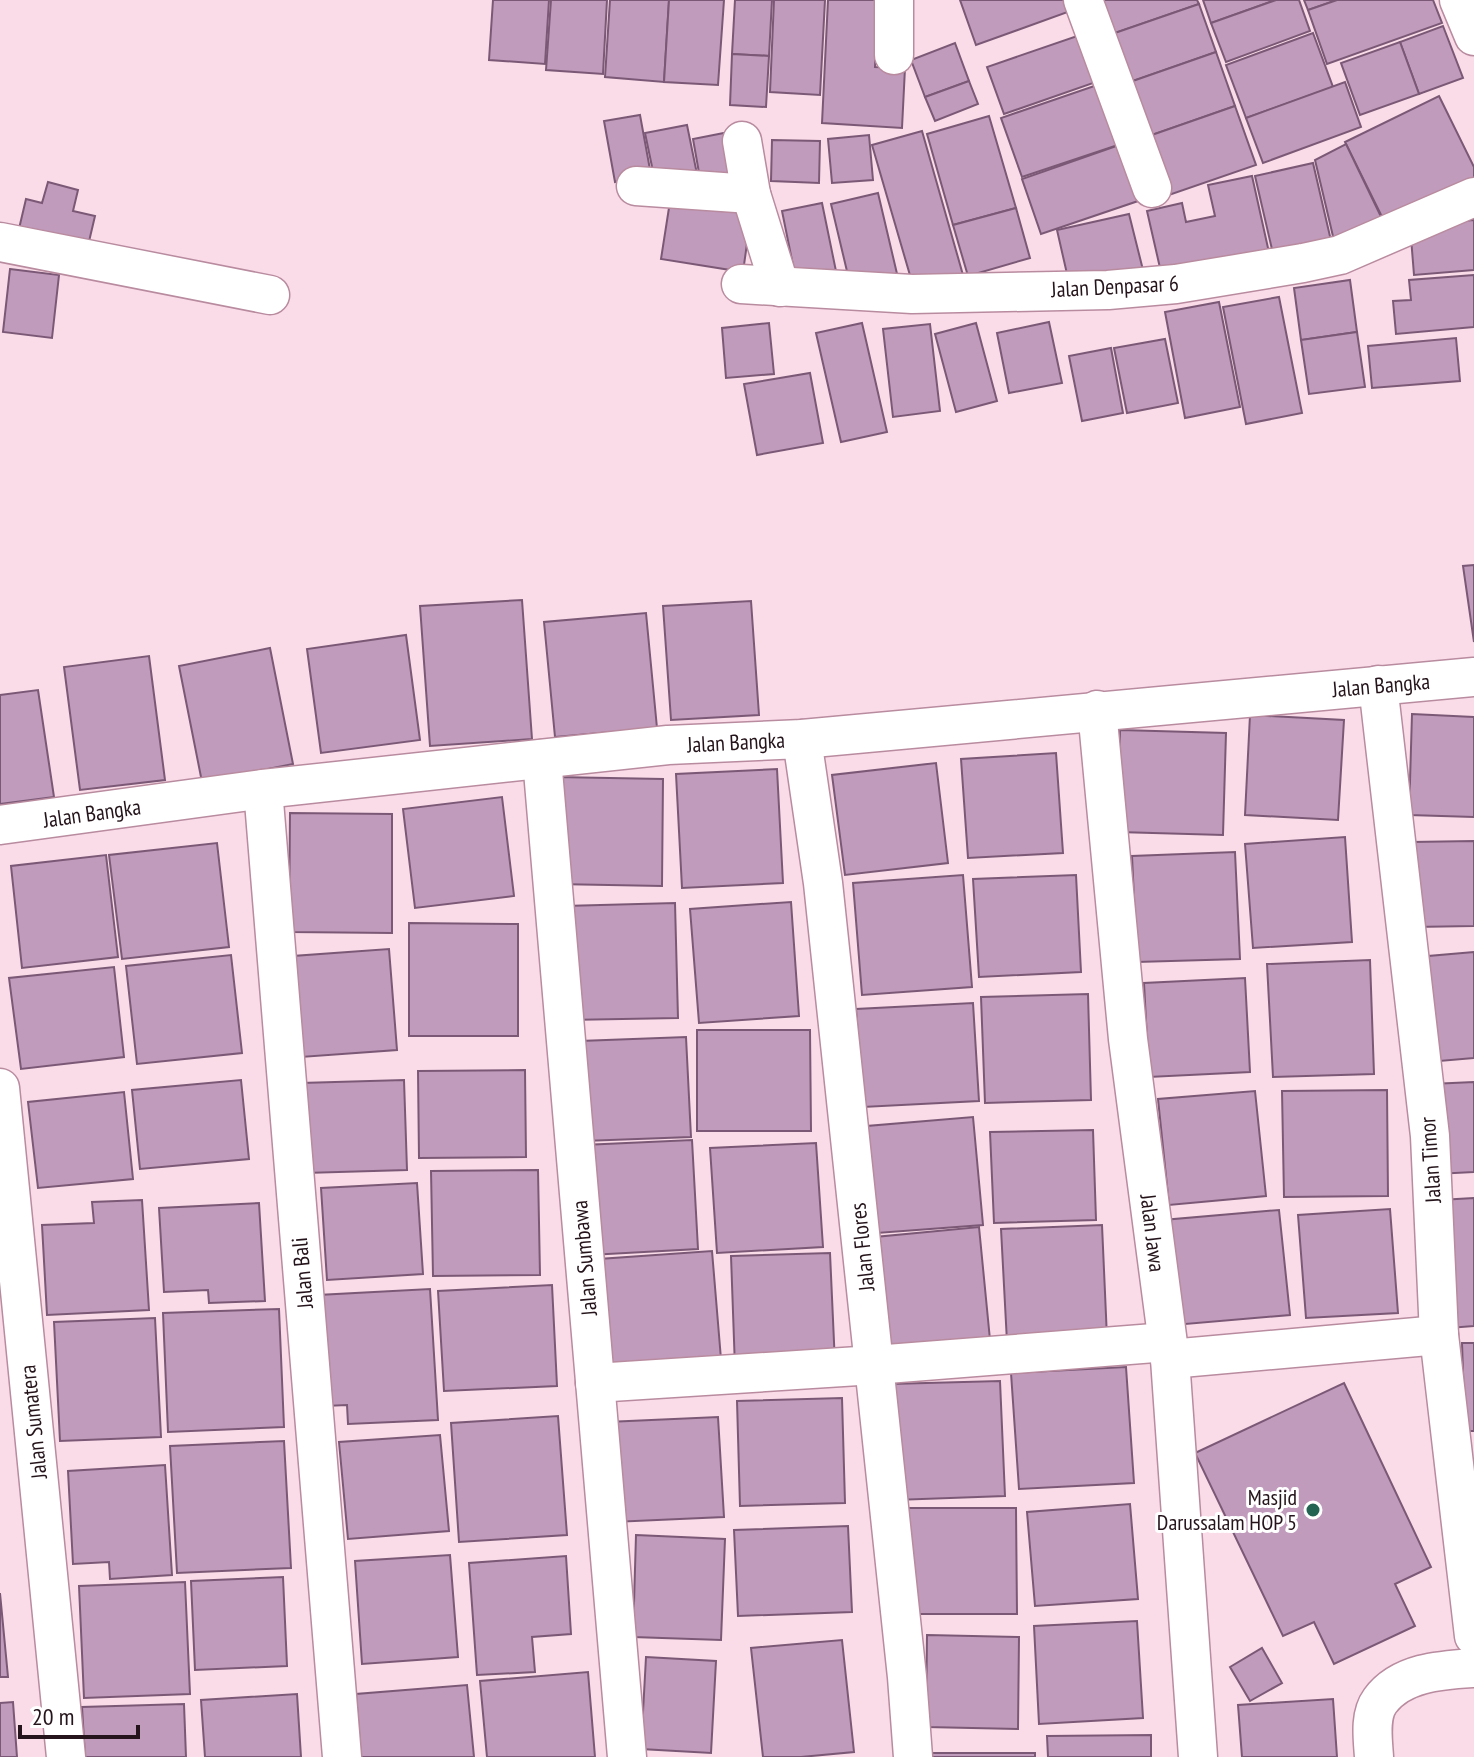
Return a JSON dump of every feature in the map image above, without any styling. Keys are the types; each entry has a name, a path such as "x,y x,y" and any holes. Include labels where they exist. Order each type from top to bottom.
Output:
{"street":[{"path":"894,0 894,55"},
{"path":"1083,0 1152,188"},
{"path":"1459,0 1474,36"},
{"path":"742,141 751,194 780,287"},
{"path":"636,186 751,194"},
{"name":"Jalan Denpasar 6","path":"741,284 926,294 1108,290 1176,284 1340,255 1474,197"},
{"path":"0,242 270,295"},
{"name":"Jalan Bangka","path":"0,825 263,789 668,745 802,739 1474,677"},
{"name":"Jalan Timor","path":"1378,685 1430,1136 1439,1335 1474,1636"},
{"name":"Jalan Jawa","path":"1097,710 1128,1039 1168,1350 1198,1757"},
{"name":"Jalan Flores","path":"802,739 825,899 913,1757"},
{"name":"Jalan Sumbawa","path":"542,759 627,1757"},
{"name":"Jalan Bali","path":"263,789 342,1757"},
{"name":"Jalan Sumatera","path":"0,1088 66,1757"},
{"path":"595,1383 1439,1335"},
{"path":"1374,1757 1372,1729 1380,1701 1403,1683 1433,1670 1474,1668"}],"building":[{"path":"493,0 549,0 545,64 489,60"},
{"path":"551,0 607,0 603,74 546,70"},
{"path":"610,0 669,0 664,82 605,77"},
{"path":"669,0 724,0 718,85 664,82"},
{"path":"735,0 772,0 769,56 732,54"},
{"path":"774,0 825,0 820,95 770,92"},
{"path":"828,0 878,0 875,67 905,68 902,128 822,123"},
{"path":"960,0 1072,0 1076,9 976,45"},
{"path":"1097,0 1197,0 1199,4 1109,35"},
{"path":"1203,0 1276,0 1211,23"},
{"path":"1276,0 1299,0 1310,31 1226,62 1211,23"},
{"path":"1304,0 1337,0 1308,10"},
{"path":"1337,0 1433,0 1442,23 1327,64 1308,10"},
{"path":"1199,4 1216,52 1127,83 1109,35"},
{"path":"1443,26 1463,78 1419,94 1400,42"},
{"path":"1313,33 1333,87 1246,118 1226,65"},
{"path":"1083,34 1099,81 1004,114 987,67"},
{"path":"1400,42 1419,94 1360,115 1341,63"},
{"path":"955,43 969,81 925,97 911,60"},
{"path":"1216,52 1235,106 1146,137 1127,83"},
{"path":"732,54 769,56 766,107 730,105"},
{"path":"969,81 978,104 935,121 925,97"},
{"path":"1345,82 1361,127 1263,163 1246,118"},
{"path":"1100,84 1121,144 1022,177 1001,118"},
{"path":"1439,96 1474,167 1474,188 1388,229 1345,142"},
{"path":"1235,106 1256,165 1166,196 1146,137"},
{"path":"640,115 651,175 615,182 604,121"},
{"path":"989,116 1016,208 953,225 927,134"},
{"path":"687,125 697,174 655,181 645,133"},
{"path":"922,131 963,275 914,289 872,145"},
{"path":"729,132 738,177 701,184 693,139"},
{"path":"869,135 873,180 832,183 828,139"},
{"path":"772,140 820,141 819,183 771,181"},
{"path":"1122,144 1141,200 1041,234 1022,179"},
{"path":"1346,144 1385,225 1336,249 1315,160"},
{"path":"1313,163 1332,245 1274,258 1255,176"},
{"path":"1252,176 1270,257 1163,281 1147,211 1182,203 1186,222 1215,216 1208,185"},
{"path":"48,182 78,190 73,211 95,216 87,250 18,233 26,199 42,203"},
{"path":"878,193 898,278 851,288 831,204"},
{"path":"671,195 752,208 743,272 661,259"},
{"path":"822,203 837,276 797,285 782,211"},
{"path":"1016,208 1030,258 968,276 953,225"},
{"path":"1129,214 1143,270 1070,287 1057,230"},
{"path":"1474,220 1474,270 1414,275 1410,225"},
{"path":"10,269 59,275 52,338 3,332"},
{"path":"1474,275 1474,327 1396,334 1393,301 1411,300 1409,280"},
{"path":"1350,280 1357,332 1301,340 1294,288"},
{"path":"1279,297 1302,413 1246,424 1223,307"},
{"path":"1219,302 1240,407 1185,418 1165,312"},
{"path":"1049,322 1062,383 1009,393 997,333"},
{"path":"769,323 774,374 726,378 722,328"},
{"path":"862,323 887,432 841,442 816,333"},
{"path":"976,323 997,401 956,412 935,334"},
{"path":"930,324 940,411 893,417 883,329"},
{"path":"1357,332 1365,387 1309,394 1301,340"},
{"path":"1456,338 1460,381 1372,388 1368,346"},
{"path":"1165,339 1178,403 1127,413 1114,348"},
{"path":"1111,348 1123,413 1082,421 1069,356"},
{"path":"810,373 823,443 757,455 744,384"},
{"path":"1474,565 1474,642 1463,566"},
{"path":"522,600 532,739 430,746 420,606"},
{"path":"751,601 759,715 671,720 663,606"},
{"path":"646,613 657,728 555,737 544,622"},
{"path":"406,635 420,740 321,753 307,649"},
{"path":"270,648 293,764 202,782 179,666"},
{"path":"149,656 165,780 80,790 64,667"},
{"path":"38,690 54,797 0,804 0,695"},
{"path":"1412,714 1474,717 1474,817 1409,815"},
{"path":"1250,715 1344,720 1338,820 1245,815"},
{"path":"1120,730 1226,733 1223,835 1118,832"},
{"path":"1056,753 1063,853 968,858 961,759"},
{"path":"936,763 948,863 845,875 832,775"},
{"path":"777,769 783,883 682,888 676,774"},
{"path":"556,777 663,779 662,886 555,884"},
{"path":"502,797 514,896 415,908 403,809"},
{"path":"290,813 392,814 392,933 289,932"},
{"path":"1345,837 1352,942 1253,948 1245,844"},
{"path":"1474,841 1474,926 1413,927 1411,842"},
{"path":"217,843 229,947 122,959 109,855"},
{"path":"1235,852 1240,959 1137,962 1132,856"},
{"path":"106,855 118,957 22,968 11,866"},
{"path":"963,875 972,987 862,995 853,883"},
{"path":"1076,875 1081,972 979,977 973,879"},
{"path":"791,902 799,1016 699,1023 690,909"},
{"path":"675,903 678,1018 567,1020 564,906"},
{"path":"409,923 518,924 518,1036 409,1036"},
{"path":"389,949 397,1050 301,1057 293,956"},
{"path":"1474,952 1474,1058 1428,1062 1417,957"},
{"path":"231,955 242,1053 137,1064 126,966"},
{"path":"1370,960 1374,1074 1273,1077 1267,964"},
{"path":"114,967 124,1057 21,1069 9,978"},
{"path":"1245,978 1250,1072 1149,1077 1144,983"},
{"path":"1088,994 1091,1100 985,1103 981,997"},
{"path":"973,1003 979,1101 863,1107 856,1009"},
{"path":"697,1030 810,1030 811,1131 697,1131"},
{"path":"686,1037 691,1137 584,1141 580,1041"},
{"path":"525,1070 526,1157 419,1158 418,1071"},
{"path":"241,1080 249,1159 140,1169 132,1090"},
{"path":"404,1080 407,1170 305,1173 301,1083"},
{"path":"1474,1082 1474,1172 1436,1174 1431,1084"},
{"path":"1387,1090 1388,1196 1284,1197 1282,1091"},
{"path":"1255,1091 1266,1196 1169,1205 1158,1099"},
{"path":"124,1092 133,1179 38,1188 28,1102"},
{"path":"973,1117 983,1225 877,1233 867,1126"},
{"path":"1093,1130 1096,1220 994,1223 990,1132"},
{"path":"692,1140 698,1249 590,1255 583,1145"},
{"path":"816,1143 823,1247 717,1253 710,1148"},
{"path":"538,1170 540,1275 433,1276 431,1171"},
{"path":"417,1183 423,1274 327,1280 321,1188"},
{"path":"1474,1198 1474,1326 1449,1328 1440,1200"},
{"path":"142,1200 149,1310 47,1315 42,1225 94,1223 92,1202"},
{"path":"259,1203 265,1301 209,1303 208,1290 164,1292 159,1208"},
{"path":"1390,1209 1398,1313 1306,1318 1298,1215"},
{"path":"1279,1210 1290,1315 1174,1325 1163,1220"},
{"path":"1102,1225 1107,1338 1007,1342 1001,1229"},
{"path":"979,1227 991,1350 887,1360 875,1237"},
{"path":"712,1251 722,1371 609,1380 599,1259"},
{"path":"830,1253 835,1364 735,1368 731,1256"},
{"path":"552,1285 557,1386 444,1391 438,1291"},
{"path":"430,1289 438,1420 348,1424 347,1405 325,1406 318,1295"},
{"path":"279,1309 284,1427 168,1432 163,1313"},
{"path":"155,1318 161,1437 60,1441 54,1322"},
{"path":"1462,1343 1474,1343 1474,1431 1465,1431"},
{"path":"1126,1367 1134,1483 1019,1489 1011,1373"},
{"path":"1000,1381 1005,1496 895,1500 890,1384"},
{"name":"Masjid Darussalam HOP 5","path":"1344,1383 1431,1567 1395,1584 1415,1626 1334,1664 1314,1622 1283,1636 1195,1453"},
{"path":"842,1398 845,1503 740,1506 737,1401"},
{"path":"558,1416 567,1535 459,1542 451,1423"},
{"path":"718,1417 724,1517 613,1522 607,1422"},
{"path":"440,1435 449,1531 348,1539 339,1442"},
{"path":"284,1441 291,1568 177,1573 170,1446"},
{"path":"165,1465 172,1575 110,1579 109,1562 73,1564 68,1471"},
{"path":"1130,1504 1138,1599 1035,1606 1027,1512"},
{"path":"906,1508 1016,1508 1017,1614 907,1614"},
{"path":"848,1526 852,1612 738,1616 734,1530"},
{"path":"636,1535 725,1539 721,1640 633,1637"},
{"path":"450,1555 458,1657 362,1664 355,1561"},
{"path":"566,1556 571,1634 532,1637 535,1672 477,1675 469,1563"},
{"path":"283,1577 287,1666 195,1670 191,1581"},
{"path":"185,1582 190,1694 84,1698 79,1586"},
{"path":"0,1593 8,1677 0,1677"},
{"path":"1137,1621 1143,1718 1039,1724 1034,1626"},
{"path":"927,1635 1019,1637 1018,1729 926,1727"},
{"path":"842,1640 854,1752 763,1757 751,1648"},
{"path":"1262,1648 1282,1683 1250,1701 1230,1667"},
{"path":"646,1657 716,1661 711,1753 641,1749"},
{"path":"588,1672 595,1757 487,1757 480,1681"},
{"path":"467,1685 474,1757 361,1757 356,1694"},
{"path":"297,1694 301,1757 205,1757 201,1700"},
{"path":"1333,1699 1337,1757 1242,1757 1238,1705"},
{"path":"13,1702 17,1757 0,1757 0,1703"},
{"path":"184,1704 186,1757 85,1757 82,1707"},
{"path":"1151,1735 1151,1757 1048,1757 1047,1736"},
{"path":"931,1753 1035,1753 1035,1757 931,1757"}],"place":[{"name":"Masjid Darussalam HOP 5","path":"1313,1510"}]}
